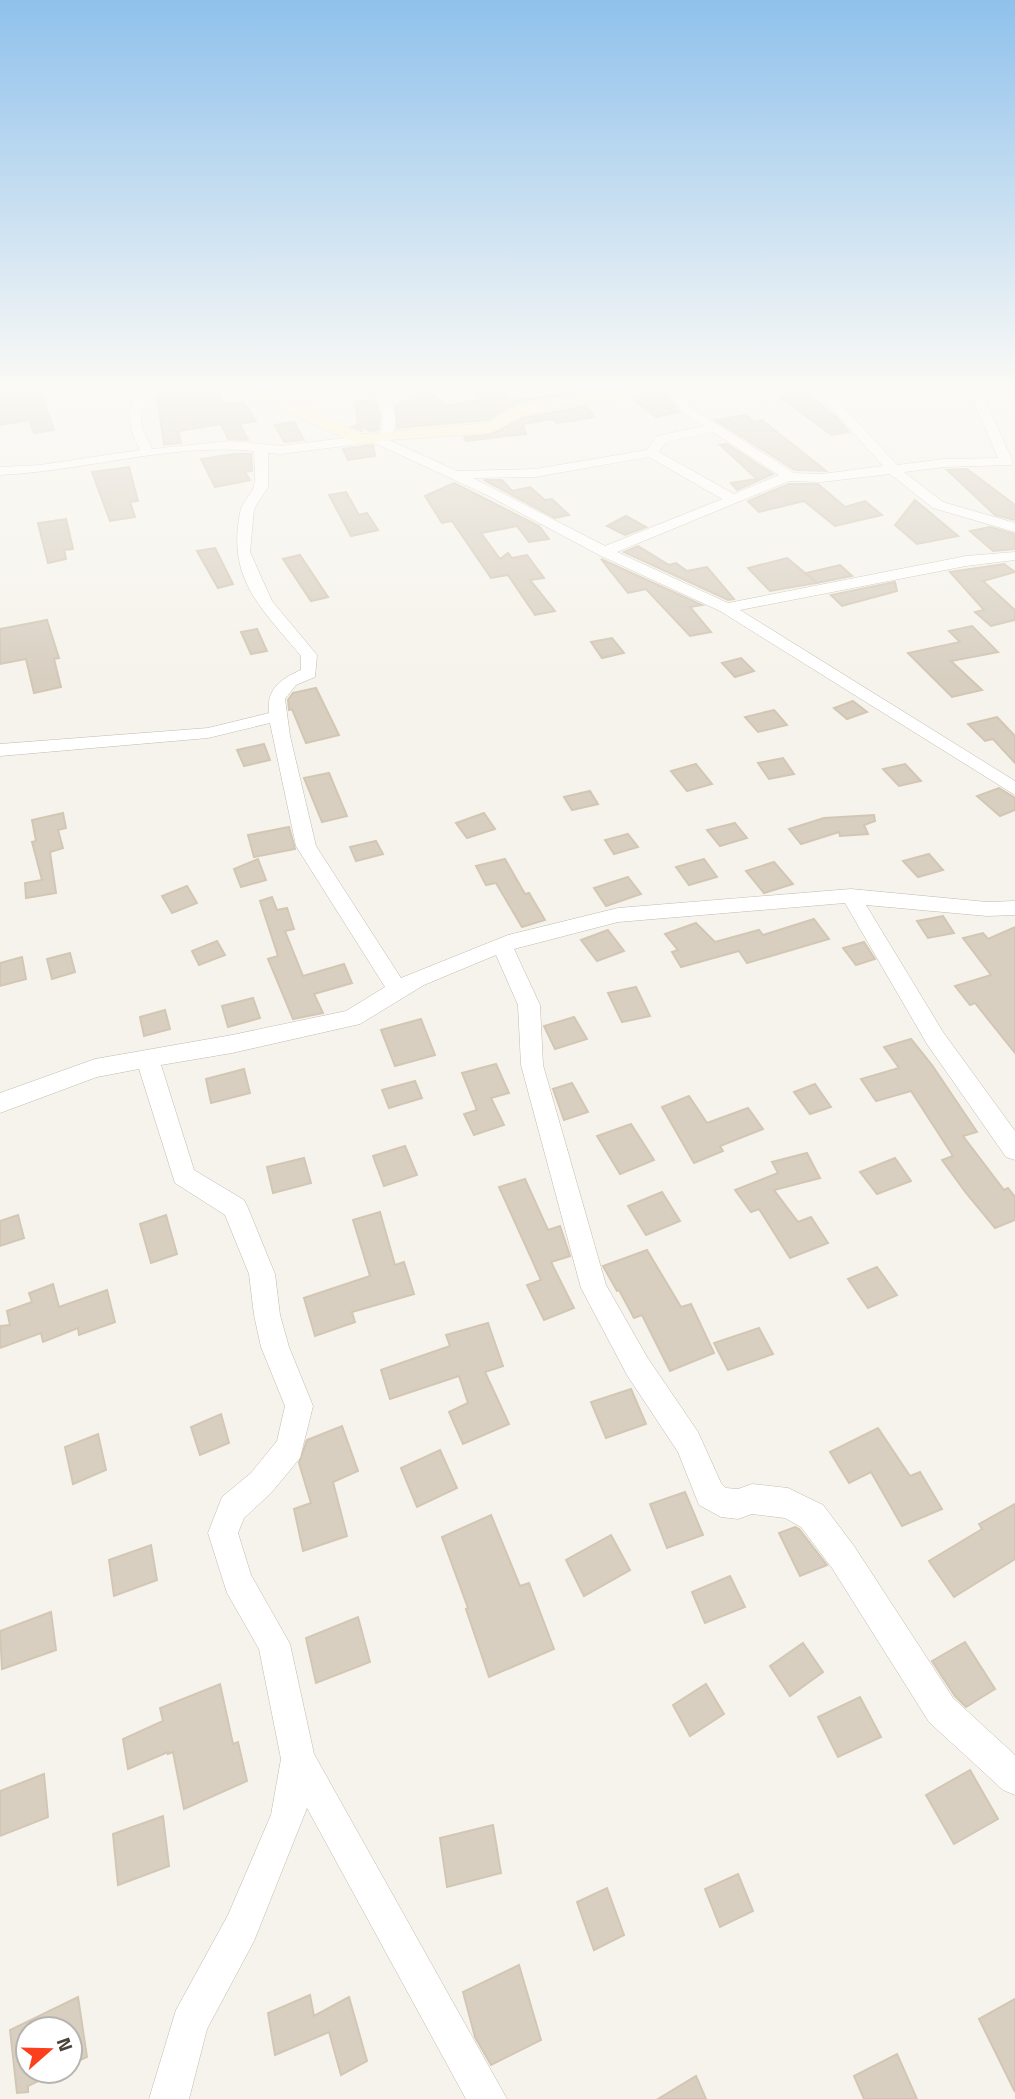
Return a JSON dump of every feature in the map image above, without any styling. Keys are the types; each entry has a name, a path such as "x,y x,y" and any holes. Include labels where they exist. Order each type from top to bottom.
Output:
{"street":[{"path":"261,482 254,502 247,509 243,552 256,588 265,603 309,655 309,673 290,681 276,699 281,736 306,846 398,990"},
{"path":"469,482 604,552 726,608 1015,789"},
{"path":"703,482 733,499"},
{"path":"604,552 778,482"},
{"path":"910,482 935,504 953,513 986,517 1015,528"},
{"path":"726,608 966,561 1015,556"},
{"path":"0,750 208,733 279,716"},
{"path":"851,896 935,1038 1015,1150"},
{"path":"0,1103 94,1068 325,1026 352,1018 416,979 502,945 618,915 851,896 987,909 1015,908"},
{"path":"502,945 529,1005 532,1065 594,1288 637,1366 688,1442 710,1494 722,1502 738,1504 752,1499 788,1503 812,1516 843,1557 941,1710 1015,1778"},
{"path":"148,1059 184,1176 235,1208 262,1274 267,1315 275,1347 299,1406 290,1448 261,1483 233,1508 223,1533 238,1582 274,1644 298,1759 487,2099"},
{"path":"169,2099 189,2023 241,1928 288,1815 298,1759"}],"building":[{"path":"96,482 133,482 138,501 130,502 135,517 110,521"},
{"path":"212,482 240,482 215,487"},
{"path":"488,482 504,482 512,491 530,487 545,500 552,499 569,515 555,518"},
{"path":"738,482 755,482 737,490 731,483"},
{"path":"960,482 984,482 1015,505 1015,520 995,515"},
{"path":"454,483 539,526 549,539 529,542 517,526 481,533 500,559 508,553 512,558 527,555 544,578 530,580 555,611 535,615 508,575 491,578 452,521 442,523 425,496"},
{"path":"789,484 818,484 845,507 865,501 882,515 835,526 804,501 759,512 748,501"},
{"path":"346,492 359,515 367,513 378,530 351,536 329,495"},
{"path":"915,500 958,536 917,544 895,525"},
{"path":"626,516 646,527 625,535 607,526"},
{"path":"66,519 73,549 64,550 66,559 48,563 38,523"},
{"path":"990,527 1015,534 1015,549 993,551 970,531"},
{"path":"638,546 669,565 676,563 687,571 707,567 734,599 728,600 624,552"},
{"path":"215,548 233,584 218,588 197,551"},
{"path":"300,555 328,597 311,601 283,559"},
{"path":"787,558 817,583 770,591 748,568"},
{"path":"601,559 702,605 690,607 711,632 690,636 646,589 628,593"},
{"path":"1004,564 1015,572 983,581 1015,610 1015,620 991,626 975,612 984,610 950,572"},
{"path":"840,565 852,576 817,583 806,573"},
{"path":"895,582 897,591 842,606 831,595"},
{"path":"47,620 59,658 54,659 61,687 34,693 26,659 0,664 0,629"},
{"path":"972,626 998,652 951,661 982,690 952,697 908,653 960,642 949,631"},
{"path":"257,629 267,651 251,654 241,632"},
{"path":"612,638 624,653 602,658 591,642"},
{"path":"741,658 754,671 735,677 722,663"},
{"path":"316,688 339,735 306,743 292,709 289,710 288,700 293,693"},
{"path":"853,701 867,712 847,719 834,708"},
{"path":"774,710 787,725 758,732 745,717"},
{"path":"997,717 1015,736 1015,763 993,739 985,741 968,724"},
{"path":"264,744 270,760 244,766 237,750"},
{"path":"783,758 794,774 769,779 758,763"},
{"path":"696,764 712,784 687,791 671,771"},
{"path":"905,764 921,781 899,786 883,769"},
{"path":"329,773 347,816 322,822 304,778"},
{"path":"999,788 1015,798 1015,810 1000,816 977,796"},
{"path":"590,791 598,804 572,810 564,797"},
{"path":"63,813 66,828 58,830 63,848 50,852 56,893 26,898 25,883 42,880 32,842 36,841 32,820"},
{"path":"484,813 495,829 467,838 456,823"},
{"path":"874,815 875,821 864,825 868,834 840,836 839,832 801,844 789,829 824,818"},
{"path":"735,823 747,838 720,846 707,830"},
{"path":"289,827 295,849 254,857 248,835"},
{"path":"628,834 638,847 614,854 605,840"},
{"path":"376,841 383,854 356,861 350,847"},
{"path":"929,854 943,870 918,877 903,861"},
{"path":"258,859 266,880 241,887 234,869"},
{"path":"505,859 525,894 529,893 545,920 522,927 496,883 486,885 476,866"},
{"path":"704,859 717,877 689,885 676,867"},
{"path":"774,862 793,884 764,893 746,871"},
{"path":"628,877 641,894 606,906 594,888"},
{"path":"187,886 197,903 172,913 162,896"},
{"path":"272,897 277,910 287,908 294,929 285,931 303,976 344,964 352,983 314,994 323,1013 293,1019 268,959 278,956 260,901"},
{"path":"943,916 954,933 928,938 917,921"},
{"path":"814,919 829,939 747,963 739,951 681,967 672,952 678,950 665,934 696,923 715,942 759,930 763,935"},
{"path":"1015,927 1015,1053 975,1003 970,1005 955,986 991,975 963,938 983,933 988,939"},
{"path":"608,930 624,951 597,961 581,940"},
{"path":"217,941 225,955 199,965 192,951"},
{"path":"864,942 875,959 856,965 843,948"},
{"path":"70,953 75,972 52,979 47,959"},
{"path":"22,957 26,979 0,986 0,963"},
{"path":"636,987 650,1016 622,1022 608,993"},
{"path":"253,998 260,1018 228,1027 222,1006"},
{"path":"165,1010 170,1029 144,1036 140,1017"},
{"path":"574,1017 587,1039 555,1049 544,1026"},
{"path":"421,1019 435,1055 395,1066 381,1030"},
{"path":"911,1039 977,1132 963,1136 1004,1190 1008,1188 1015,1197 1015,1220 995,1228 966,1193 942,1160 953,1156 911,1091 876,1101 861,1079 899,1068 884,1047"},
{"path":"496,1064 509,1093 491,1098 504,1125 474,1135 464,1114 477,1110 462,1073"},
{"path":"244,1069 250,1093 211,1103 206,1079"},
{"path":"415,1081 422,1098 389,1108 382,1090"},
{"path":"572,1083 588,1112 564,1120 553,1089"},
{"path":"815,1084 831,1107 810,1114 794,1092"},
{"path":"689,1096 707,1123 748,1108 763,1129 720,1146 723,1151 694,1163 662,1107"},
{"path":"631,1124 654,1160 620,1174 597,1136"},
{"path":"405,1146 417,1175 384,1186 373,1156"},
{"path":"807,1153 820,1178 774,1190 798,1222 811,1217 828,1243 790,1258 759,1209 751,1212 735,1190 778,1173 772,1162"},
{"path":"304,1158 311,1183 273,1193 267,1167"},
{"path":"895,1158 911,1181 877,1194 860,1172"},
{"path":"525,1179 548,1230 560,1226 570,1256 551,1262 574,1308 544,1320 527,1285 541,1280 499,1187"},
{"path":"662,1192 680,1221 646,1235 628,1206"},
{"path":"380,1212 395,1265 404,1262 414,1294 352,1312 355,1322 315,1336 304,1298 370,1276 353,1220"},
{"path":"18,1215 24,1238 0,1246 0,1221"},
{"path":"166,1215 177,1254 151,1263 140,1224"},
{"path":"647,1250 681,1307 691,1304 714,1353 670,1371 642,1315 634,1318 603,1266"},
{"path":"877,1267 897,1295 868,1308 848,1279"},
{"path":"53,1284 59,1307 107,1290 115,1322 79,1335 78,1328 43,1342 41,1333 0,1348 0,1326 10,1325 7,1311 32,1302 29,1293"},
{"path":"488,1323 503,1366 485,1372 509,1424 463,1444 449,1412 468,1403 459,1376 390,1399 381,1370 450,1346 446,1335"},
{"path":"759,1328 773,1354 728,1370 714,1343"},
{"path":"631,1389 646,1424 606,1438 591,1402"},
{"path":"221,1414 229,1443 200,1455 191,1427"},
{"path":"342,1426 358,1471 333,1482 347,1536 303,1551 294,1509 311,1503 299,1463 307,1440"},
{"path":"878,1428 910,1476 920,1472 942,1509 902,1526 871,1472 849,1483 830,1452"},
{"path":"98,1434 106,1470 73,1484 65,1447"},
{"path":"440,1450 457,1488 417,1507 401,1468"},
{"path":"685,1492 703,1535 667,1548 650,1504"},
{"path":"1015,1504 1015,1559 954,1597 929,1561 982,1529 979,1524"},
{"path":"491,1515 520,1586 529,1583 554,1649 489,1677 442,1537"},
{"path":"795,1527 827,1565 800,1576 779,1533"},
{"path":"611,1535 630,1570 584,1596 566,1560"},
{"path":"151,1545 157,1580 114,1596 109,1560"},
{"path":"730,1576 745,1607 705,1623 692,1592"},
{"path":"51,1612 56,1650 2,1669 0,1631"},
{"path":"358,1617 370,1662 316,1683 306,1638"},
{"path":"965,1642 995,1689 966,1707 955,1696 932,1661"},
{"path":"803,1643 823,1672 790,1696 770,1666"},
{"path":"220,1684 233,1744 238,1742 247,1781 184,1809 173,1752 128,1769 123,1739 163,1721 160,1708"},
{"path":"706,1684 724,1714 690,1736 673,1705"},
{"path":"860,1697 881,1737 838,1757 818,1717"},
{"path":"970,1770 998,1819 954,1844 926,1795"},
{"path":"44,1774 48,1817 0,1836 0,1791"},
{"path":"163,1816 169,1866 118,1885 113,1834"},
{"path":"493,1825 501,1873 447,1887 440,1838"},
{"path":"738,1874 753,1911 720,1927 705,1889"},
{"path":"607,1888 624,1935 594,1950 577,1902"},
{"path":"519,1965 541,2040 491,2065 475,2037 463,1992"},
{"path":"310,1995 314,2016 349,1997 367,2061 341,2075 329,2032 275,2055 268,2013"},
{"path":"78,1997 81,2015 41,2015"},
{"path":"1015,1999 1015,2092 979,2019"},
{"path":"14,2028 14,2066 10,2030"},
{"path":"84,2037 87,2057 84,2058"},
{"path":"897,2054 917,2099 864,2099 854,2076"},
{"path":"696,2076 706,2099 658,2099"},
{"path":"16,2085 30,2085 28,2092 17,2093"}]}
